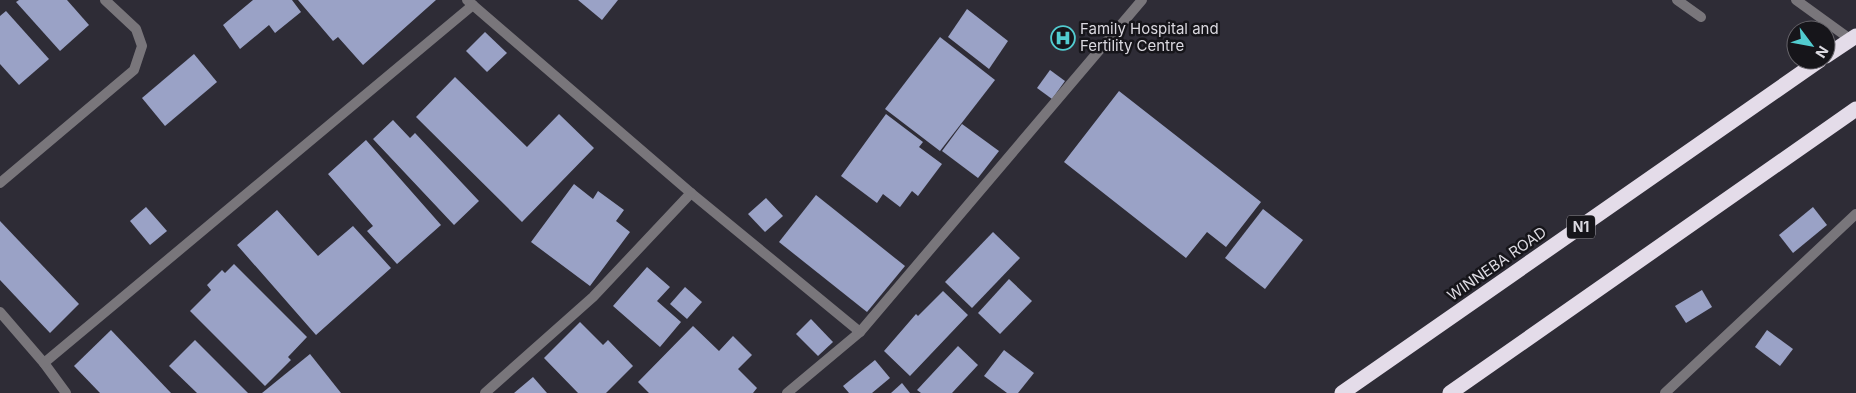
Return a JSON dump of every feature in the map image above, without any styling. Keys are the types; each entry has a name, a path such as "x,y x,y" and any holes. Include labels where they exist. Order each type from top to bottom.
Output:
{"highway":[{"path":"1836,49 1853,38"},
{"name":"WINNEBA ROAD","path":"1342,393 1806,70"},
{"path":"1450,393 1856,109"}],"street":[{"path":"0,183 134,70 142,46 136,29 105,0"},
{"path":"787,393 860,332 1142,0"},
{"path":"1677,0 1701,18"},
{"path":"1796,0 1853,38"},
{"path":"44,363 470,3 691,193 860,332"},
{"path":"485,393 593,296 691,193"},
{"path":"1665,393 1856,214"},
{"path":"0,312 44,363 66,393"}],"building":[{"path":"19,0 67,0 89,25 60,51 16,2"},
{"path":"253,0 292,0 301,12 275,33 269,25 240,49 223,25"},
{"path":"298,0 436,0 363,65 338,37 333,41"},
{"path":"578,0 618,0 602,20"},
{"path":"967,9 1008,41 989,69 948,37"},
{"path":"6,11 49,59 19,85 0,64 0,16"},
{"path":"485,32 507,53 487,72 466,51"},
{"path":"940,37 995,80 940,151 885,109"},
{"path":"194,54 217,82 165,126 142,98"},
{"path":"1050,70 1065,81 1052,99 1037,88"},
{"path":"455,77 527,147 559,114 594,148 522,222 416,117"},
{"path":"1119,91 1261,202 1226,247 1207,232 1186,258 1064,162"},
{"path":"886,114 923,142 919,147 942,164 918,196 912,191 900,207 883,194 877,203 841,176"},
{"path":"393,120 410,138 415,133 479,201 454,225 373,139"},
{"path":"962,124 999,151 978,178 942,151"},
{"path":"366,140 441,225 397,264 367,231 373,226 328,174"},
{"path":"574,184 593,199 598,191 624,210 616,221 630,232 590,286 531,242"},
{"path":"816,195 905,266 867,312 779,242"},
{"path":"766,198 783,216 765,232 748,214"},
{"path":"146,207 167,231 150,245 130,221"},
{"path":"1813,207 1827,225 1793,253 1779,235"},
{"path":"1263,209 1303,240 1265,289 1225,258"},
{"path":"277,210 318,256 353,226 391,268 316,335 237,245"},
{"path":"0,221 79,304 50,333 0,280"},
{"path":"993,232 1020,258 972,308 945,282"},
{"path":"234,264 307,337 288,357 291,360 265,386 190,311 211,290 207,285 222,270 225,273"},
{"path":"647,267 670,287 657,301 681,322 660,347 613,306"},
{"path":"1009,279 1032,301 1000,334 978,313"},
{"path":"685,287 702,302 687,319 670,304"},
{"path":"1702,290 1712,307 1686,323 1675,306"},
{"path":"943,291 968,315 910,376 884,351 916,314 918,316"},
{"path":"811,319 833,342 818,356 796,334"},
{"path":"580,322 603,345 608,340 633,366 606,393 578,393 544,358"},
{"path":"693,326 719,351 733,336 752,355 738,369 757,388 753,393 649,393 638,382"},
{"path":"111,330 171,393 100,393 74,366"},
{"path":"1767,330 1793,349 1780,366 1755,347"},
{"path":"195,340 248,393 197,393 169,366"},
{"path":"958,346 978,365 952,393 921,393 917,390"},
{"path":"1004,350 1034,373 1018,393 1007,393 984,376"},
{"path":"310,354 341,393 262,393"},
{"path":"875,360 890,378 872,393 849,393 843,386"},
{"path":"533,377 547,393 514,393"},
{"path":"902,383 910,393 891,393"}],"place":[{"name":"Family Hospital and Fertility Centre","path":"1063,38"}]}
